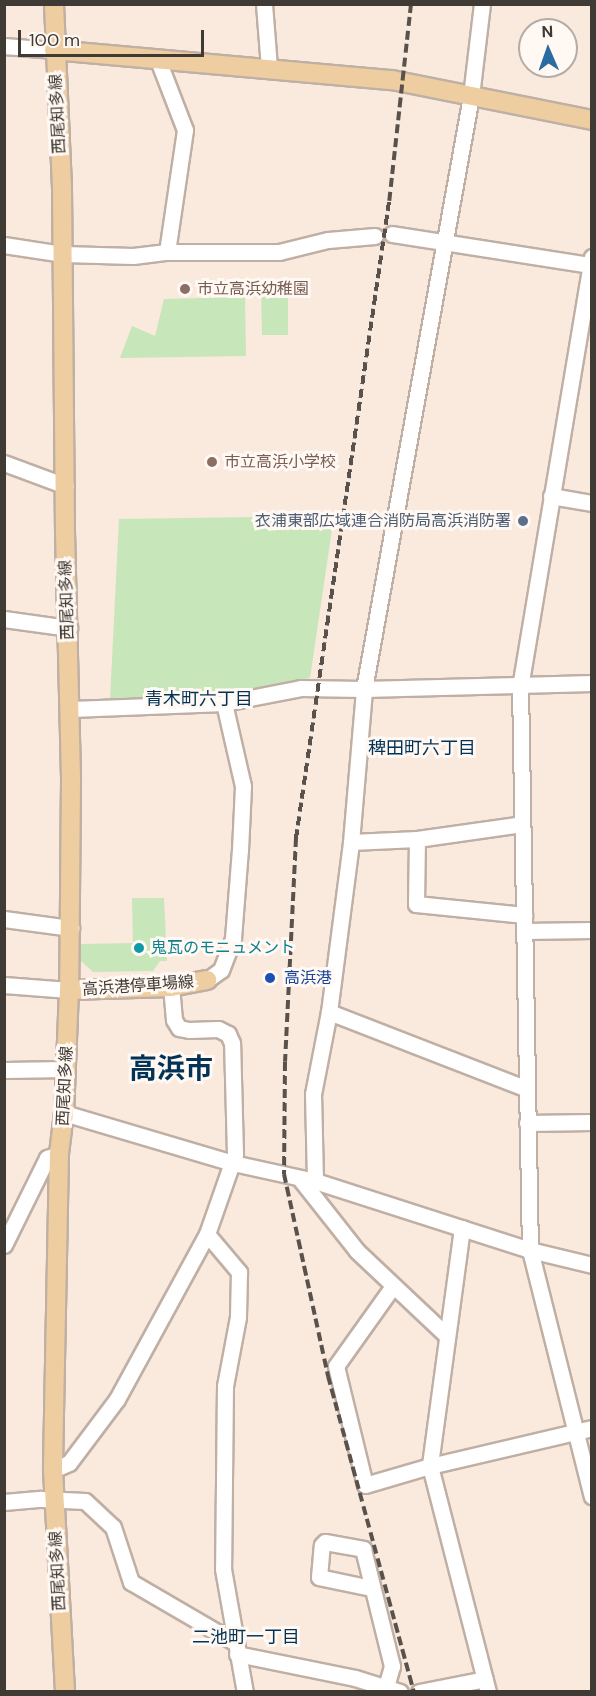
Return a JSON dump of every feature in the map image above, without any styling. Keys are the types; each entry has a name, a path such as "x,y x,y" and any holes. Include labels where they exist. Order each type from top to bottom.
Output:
{"main road":[{"path":"54,4 54,50"},
{"name":"西尾知多線","path":"65,1692 53,1470 60,1154 67,1069 71,928 70,709 63,254 54,50 269,67 392,80 591,120"},
{"name":"高浜港停車場線","path":"69,990 171,987 207,980"}],"street":[{"path":"264,4 269,67"},
{"path":"446,1335 357,1251 308,1181 313,1094 329,1012 351,842 364,689 471,96 482,4"},
{"path":"4,46 54,50"},
{"path":"158,60 185,130 166,252"},
{"path":"392,234 591,261 520,685 525,1088 530,1250 591,1496"},
{"path":"4,245 63,254 133,256 166,252 279,252 328,240 375,236"},
{"path":"4,463 66,486"},
{"path":"551,496 591,503"},
{"path":"4,619 69,628"},
{"path":"70,709 224,703 301,688 364,689 591,684"},
{"path":"207,980 221,970 233,938 240,850 243,786 224,703"},
{"path":"351,842 417,839 522,824"},
{"path":"417,839 417,904 524,915"},
{"path":"4,919 71,928"},
{"path":"524,931 591,930"},
{"path":"4,985 69,990"},
{"path":"53,1470 69,1463 117,1399 207,1234 233,1163 235,1154 232,1044 228,1034 218,1029 179,1028 174,1020 171,987"},
{"path":"329,1012 525,1088"},
{"path":"4,1070 67,1069"},
{"path":"64,1113 233,1163 308,1181 530,1250 591,1265"},
{"path":"527,1123 591,1122"},
{"path":"4,1245 47,1158 60,1154"},
{"path":"419,1692 486,1685 430,1466 462,1228"},
{"path":"207,1234 239,1272 238,1317 225,1386 223,1569 235,1648 245,1692"},
{"path":"393,1286 336,1366 365,1485 430,1466 591,1428"},
{"path":"4,1502 84,1501 113,1527 130,1582 235,1648 393,1689 392,1666 371,1588"}],"green space":[{"path":"261,289 288,289 288,335 262,335"},
{"path":"245,297 246,356 120,358 132,326 155,336 164,299"},
{"path":"334,516 310,678 228,696 110,700 119,519"},
{"path":"132,898 164,898 167,961 160,961 153,971 93,972 81,961 81,944 133,943"}],"railway":[{"path":"411,4 389,202 296,838 285,1062 284,1174 328,1376 414,1692"}],"place":[{"name":"市立高浜幼稚園","path":"185,289"},
{"name":"市立高浜小学校","path":"212,462"},
{"name":"衣浦東部広域連合消防局高浜消防署","path":"523,521"},
{"name":"鬼瓦のモニュメント","path":"139,948"},
{"name":"高浜港","path":"270,978"}],"district":[{"name":"青木町六丁目","path":"199,699"},
{"name":"稗田町六丁目","path":"422,748"},
{"name":"高浜市","path":"171,1069"},
{"name":"二池町一丁目","path":"246,1637"}]}
